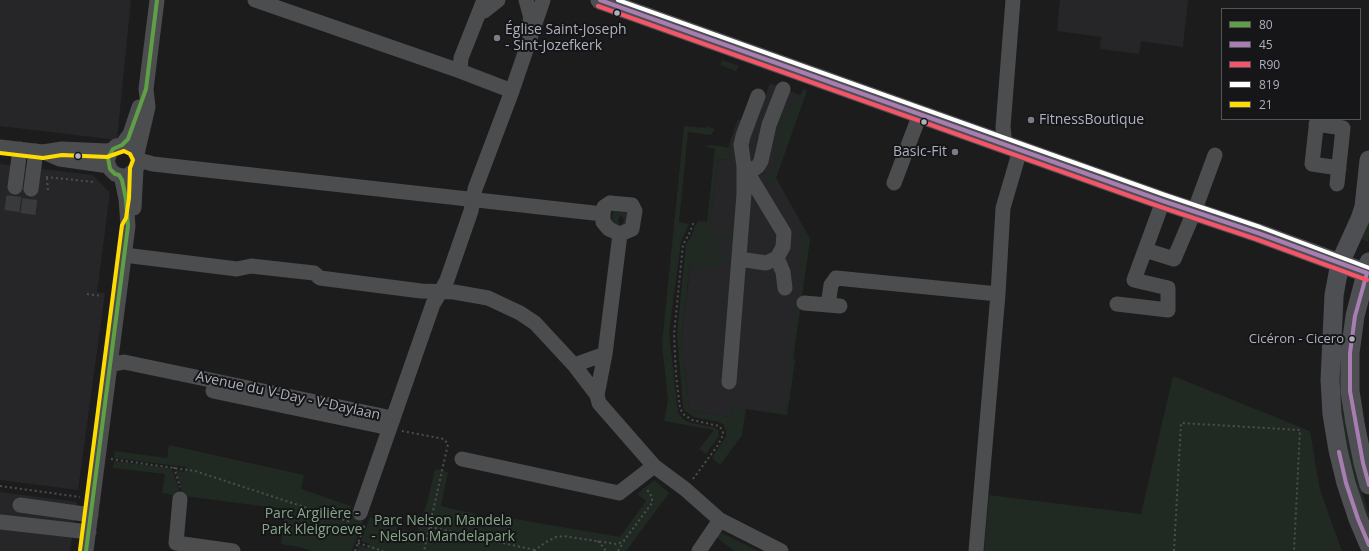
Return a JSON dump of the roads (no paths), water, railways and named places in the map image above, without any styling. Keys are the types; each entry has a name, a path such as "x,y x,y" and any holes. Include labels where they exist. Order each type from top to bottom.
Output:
{"main road":[{"path":"600,0 1194,212 1258,233 1340,263 1368,270 1355,316 1350,353 1350,391 1355,423 1368,477"},
{"path":"1369,160 1362,213 1340,263 1334,295 1330,380 1332,414 1338,450 1346,483 1358,519 1369,545"}],"street":[{"path":"86,551 128,226 126,199 122,180 114,171 108,158 128,139 146,89 157,0"},
{"path":"255,0 460,71 512,91"},
{"path":"460,71 460,58 484,5 498,0"},
{"path":"526,0 531,18 530,21"},
{"path":"359,521 391,423 433,304 441,291 469,218 475,189 512,91 543,0"},
{"path":"976,551 1004,208 1012,147 1003,127 1013,0"},
{"path":"128,226 132,220 135,199 137,161 148,107 146,89"},
{"path":"746,170 758,166 761,161 769,125 783,89"},
{"path":"729,382 746,170 741,145 742,136 758,96"},
{"path":"894,183 920,114"},
{"path":"1337,184 1339,168 1343,128 1316,122 1312,164 1339,168"},
{"path":"0,147 40,152 62,149 102,151 130,146 137,161"},
{"path":"15,187 20,150"},
{"path":"40,152 60,159 130,175 137,161"},
{"path":"31,189 40,152"},
{"path":"1145,250 1174,259 1194,212 1215,155"},
{"path":"137,161 603,214"},
{"path":"739,259 766,263 777,258 783,247 784,233 746,170"},
{"path":"1118,304 1168,310 1168,288 1134,280 1163,201"},
{"path":"610,203 632,205 635,211 632,229 620,234 609,229 603,222 603,214 604,207 610,203"},
{"path":"597,395 620,234"},
{"path":"124,256 237,269 251,266 314,273 320,278 421,291 454,292 488,298 520,313 535,323 574,365 597,395 599,403 654,466 720,520 781,551"},
{"path":"777,258 783,272 785,288"},
{"path":"804,302 834,305 831,285 836,278 998,294"},
{"path":"574,365 604,354"},
{"name":"Avenue du V-Day - V-Daylaan","path":"110,365 123,372 376,426 385,427 391,423"},
{"path":"462,459 620,493 654,466"},
{"path":"180,498 176,543 233,551"},
{"path":"20,505 91,515"},
{"path":"699,551 720,520"},
{"path":"1,522 89,532"}],"tunnel":[{"path":"12,211 15,187"},
{"path":"28,214 31,189"}],"place":[{"name":"Église Saint-Joseph - Sint-Jozefkerk","path":"497,38"},
{"name":"FitnessBoutique","path":"1031,120"},
{"name":"Basic-Fit","path":"955,152"},
{"name":"Cicéron - Cicero","path":"1352,339"}],"park label":[{"name":"Parc Argilière - Park Kleigroeve","path":"312,522"},
{"name":"Parc Nelson Mandela - Nelson Mandelapark","path":"443,530"}]}
